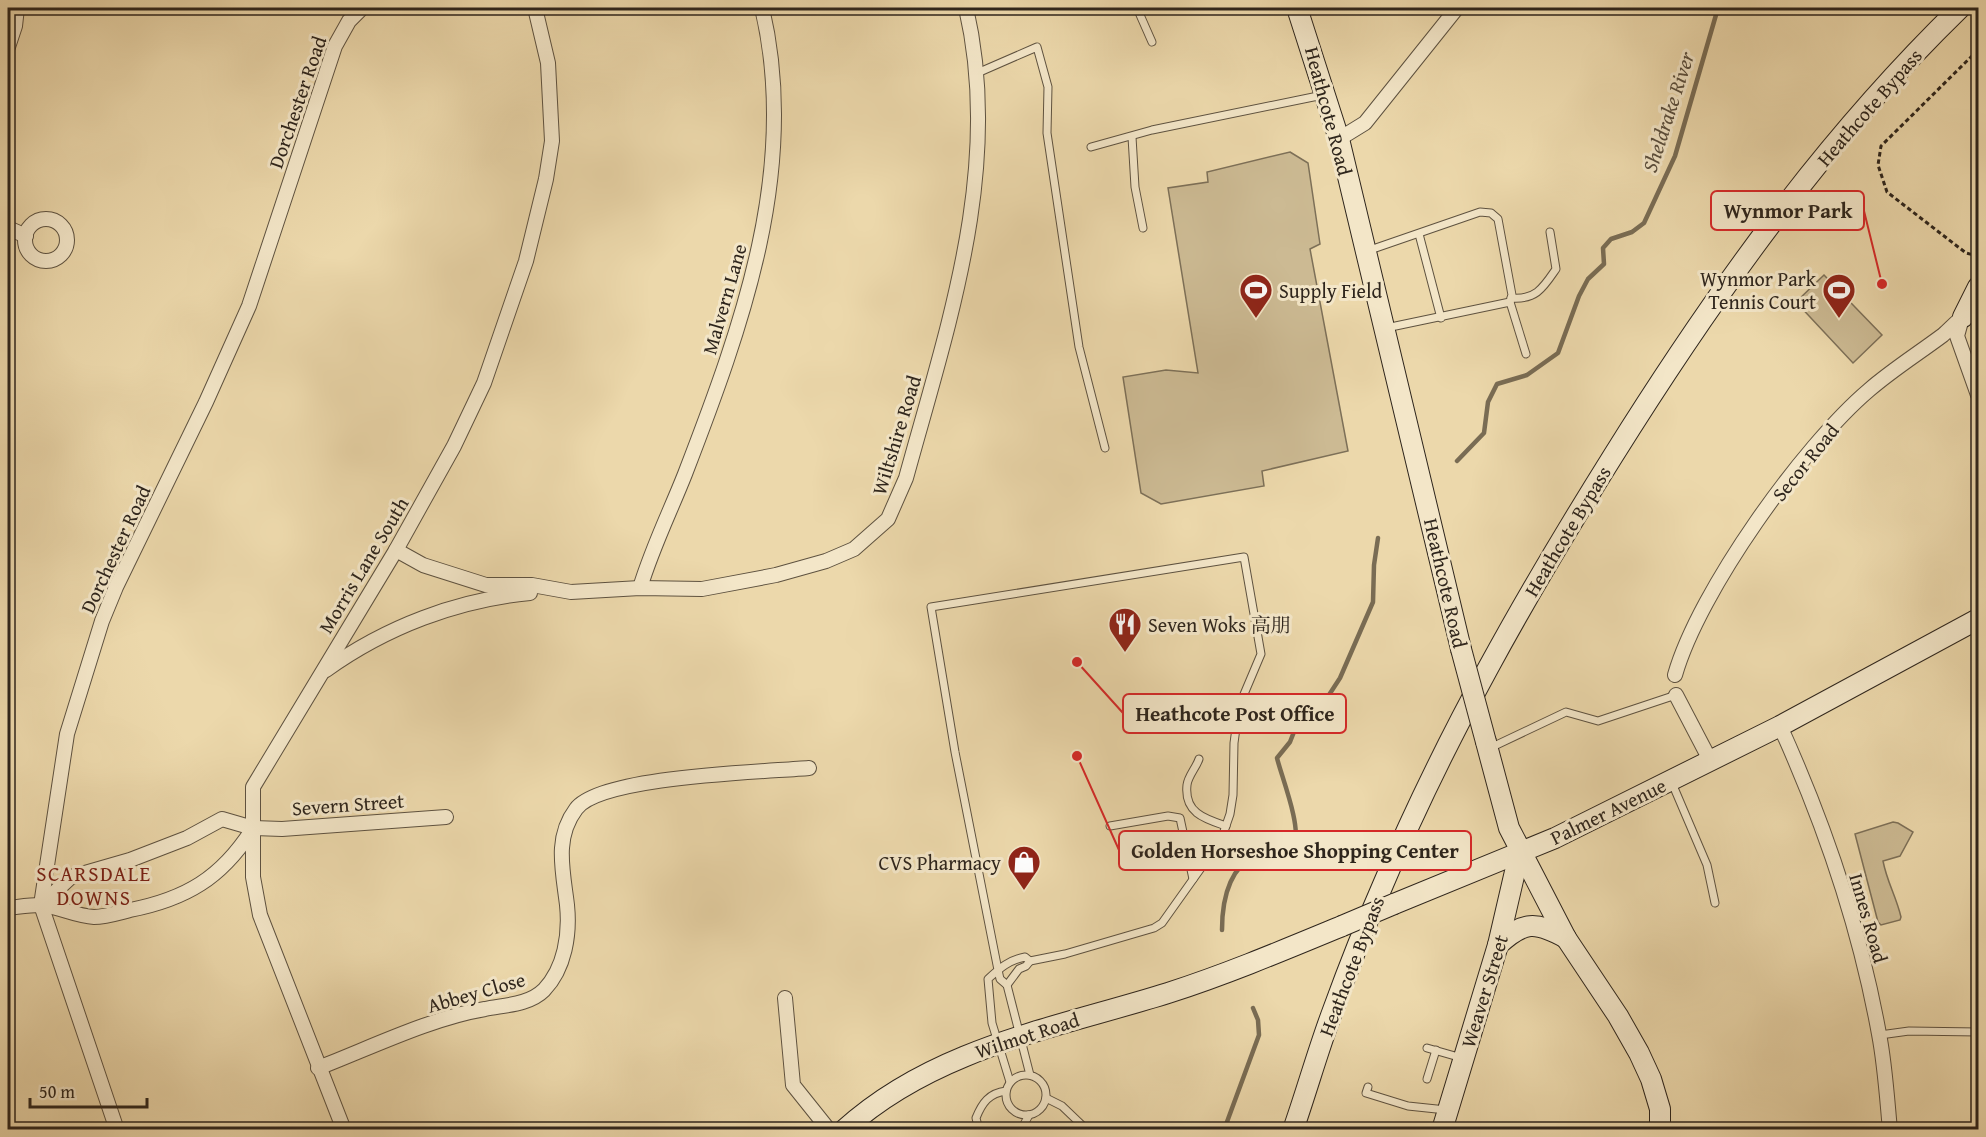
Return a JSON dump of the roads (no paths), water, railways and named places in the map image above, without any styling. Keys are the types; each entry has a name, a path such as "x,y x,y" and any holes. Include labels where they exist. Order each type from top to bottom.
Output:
{"main road":[{"name":"Heathcote Road","path":"1297,8 1339,140 1461,649 1509,828 1566,938 1618,1016 1647,1070 1660,1109 1660,1130"},
{"name":"Heathcote Bypass","path":"1294,1129 1333,1009 1382,885 1438,764 1539,577 1653,393 1722,289 1848,128 1960,8"},
{"name":"Secor Road","path":"1971,311 1978,287"},
{"name":"Palmer Avenue","path":"1225,974 1520,850 1555,838 1780,726 1978,619"},
{"name":"Weaver Street","path":"1442,1130 1498,945 1520,850"},
{"path":"1498,945 1524,926 1544,927 1566,938"},
{"name":"Wilmot Road","path":"844,1130 879,1102 918,1079 996,1042 1225,974"}],"street":[{"path":"8,47 18,8"},
{"name":"Dorchester Road","path":"117,1130 41,905 67,734 102,621 249,306 265,265 335,46 349,21 362,8"},
{"name":"Morris Lane South","path":"344,1130 260,915 253,877 253,787 396,550 454,446 484,383 534,231 552,141 548,63 535,8"},
{"name":"Malvern Lane","path":"640,588 650,554 729,358 751,286 767,209 776,111 770,42 762,8"},
{"name":"Wiltshire Road","path":"396,550 423,565 486,585 532,585 572,592 640,588 702,589 806,567 854,549 888,519 906,478 964,258 973,207 978,137 975,74 966,8"},
{"path":"1339,140 1365,123 1457,8"},
{"path":"8,228 26,236"},
{"path":"1971,311 1957,329 1957,336 1978,395"},
{"name":"Secor Road","path":"1676,675 1688,640 1715,588 1752,530 1806,458 1869,390 1971,311"},
{"name":"Wiltshire Road","path":"321,674 353,651 403,626 493,597 535,593 547,589"},
{"path":"1676,695 1710,760"},
{"name":"Innes Road","path":"1780,726 1837,873 1880,1035 1890,1130"},
{"name":"Abbey Close","path":"318,1068 467,1012 527,1001 542,992 551,982 565,947 568,914 561,853 562,836 583,801 620,786 809,768"},
{"name":"Severn Street","path":"41,905 71,877 130,860 187,838 222,819 253,828 282,829 446,817"},
{"path":"8,908 41,905 76,916 96,917 162,904 191,891 218,873 237,853 253,828"},
{"path":"785,998 793,1085 829,1130"}],"lane":[{"path":"1137,8 1152,42"},
{"path":"975,74 1037,47 1048,87 1047,133 1079,347 1105,448"},
{"path":"1091,147 1152,130 1325,94"},
{"path":"1132,137 1135,187 1143,228"},
{"path":"1365,252 1480,212 1491,213 1498,219 1511,300 1526,354"},
{"path":"1383,329 1441,318 1540,293 1556,269 1550,232"},
{"path":"1419,234 1441,318"},
{"path":"1007,985 1019,969 1030,961 1065,954 1154,928 1167,918 1221,840 1233,795 1234,743 1239,706 1261,654 1244,557 931,607 953,742 998,970 1000,979 1007,985 1018,1036 1030,1075"},
{"path":"1487,745 1566,712 1598,721 1676,695"},
{"path":"1199,759 1187,785 1190,805 1199,817 1226,826"},
{"path":"1671,780 1707,865 1715,903"},
{"path":"1110,826 1168,816 1180,818 1193,879"},
{"path":"1010,1082 996,1042 987,994 988,979 1015,959 1025,957 1030,961"},
{"path":"1880,1035 1909,1031 1978,1032"},
{"path":"1427,1048 1463,1058"},
{"path":"1427,1079 1436,1050"},
{"path":"1021,1130 1029,1115 1043,1106 1046,1098 1043,1083 1030,1075 1019,1076 1010,1082 1006,1091 1007,1101 1011,1109 1020,1114 1029,1115"},
{"path":"1368,1088 1366,1093 1408,1106 1448,1110"},
{"path":"979,1130 976,1118 987,1098 997,1092 1006,1091"},
{"path":"1046,1098 1062,1106 1087,1130"}],"waterway":[{"name":"Sheldrake River","path":"1457,461 1484,433 1488,402 1497,384 1527,375 1558,353 1579,296 1588,279 1604,264 1603,248 1611,239 1632,232 1644,223 1675,156 1718,8"},
{"name":"Sheldrake River","path":"1222,930 1225,897 1239,868 1256,854 1282,851 1294,843 1296,836 1293,814 1277,758 1290,742 1299,719 1327,698 1340,678 1373,602 1374,565 1378,538"},
{"name":"Sheldrake River","path":"1224,1130 1259,1035 1258,1020 1253,1008"}],"place":[{"name":"Wynmor Park","path":"1882,284"},
{"name":"Supply Field","path":"1256,319"},
{"name":"Wynmor Park Tennis Court","path":"1839,319"},
{"name":"Seven Woks 高朋","path":"1125,653"},
{"name":"Heathcote Post Office","path":"1077,662"},
{"name":"Golden Horseshoe Shopping Center","path":"1077,756"},
{"name":"CVS Pharmacy","path":"1024,891"}],"district":[{"name":"SCARSDALE DOWNS","path":"94,885"}]}
